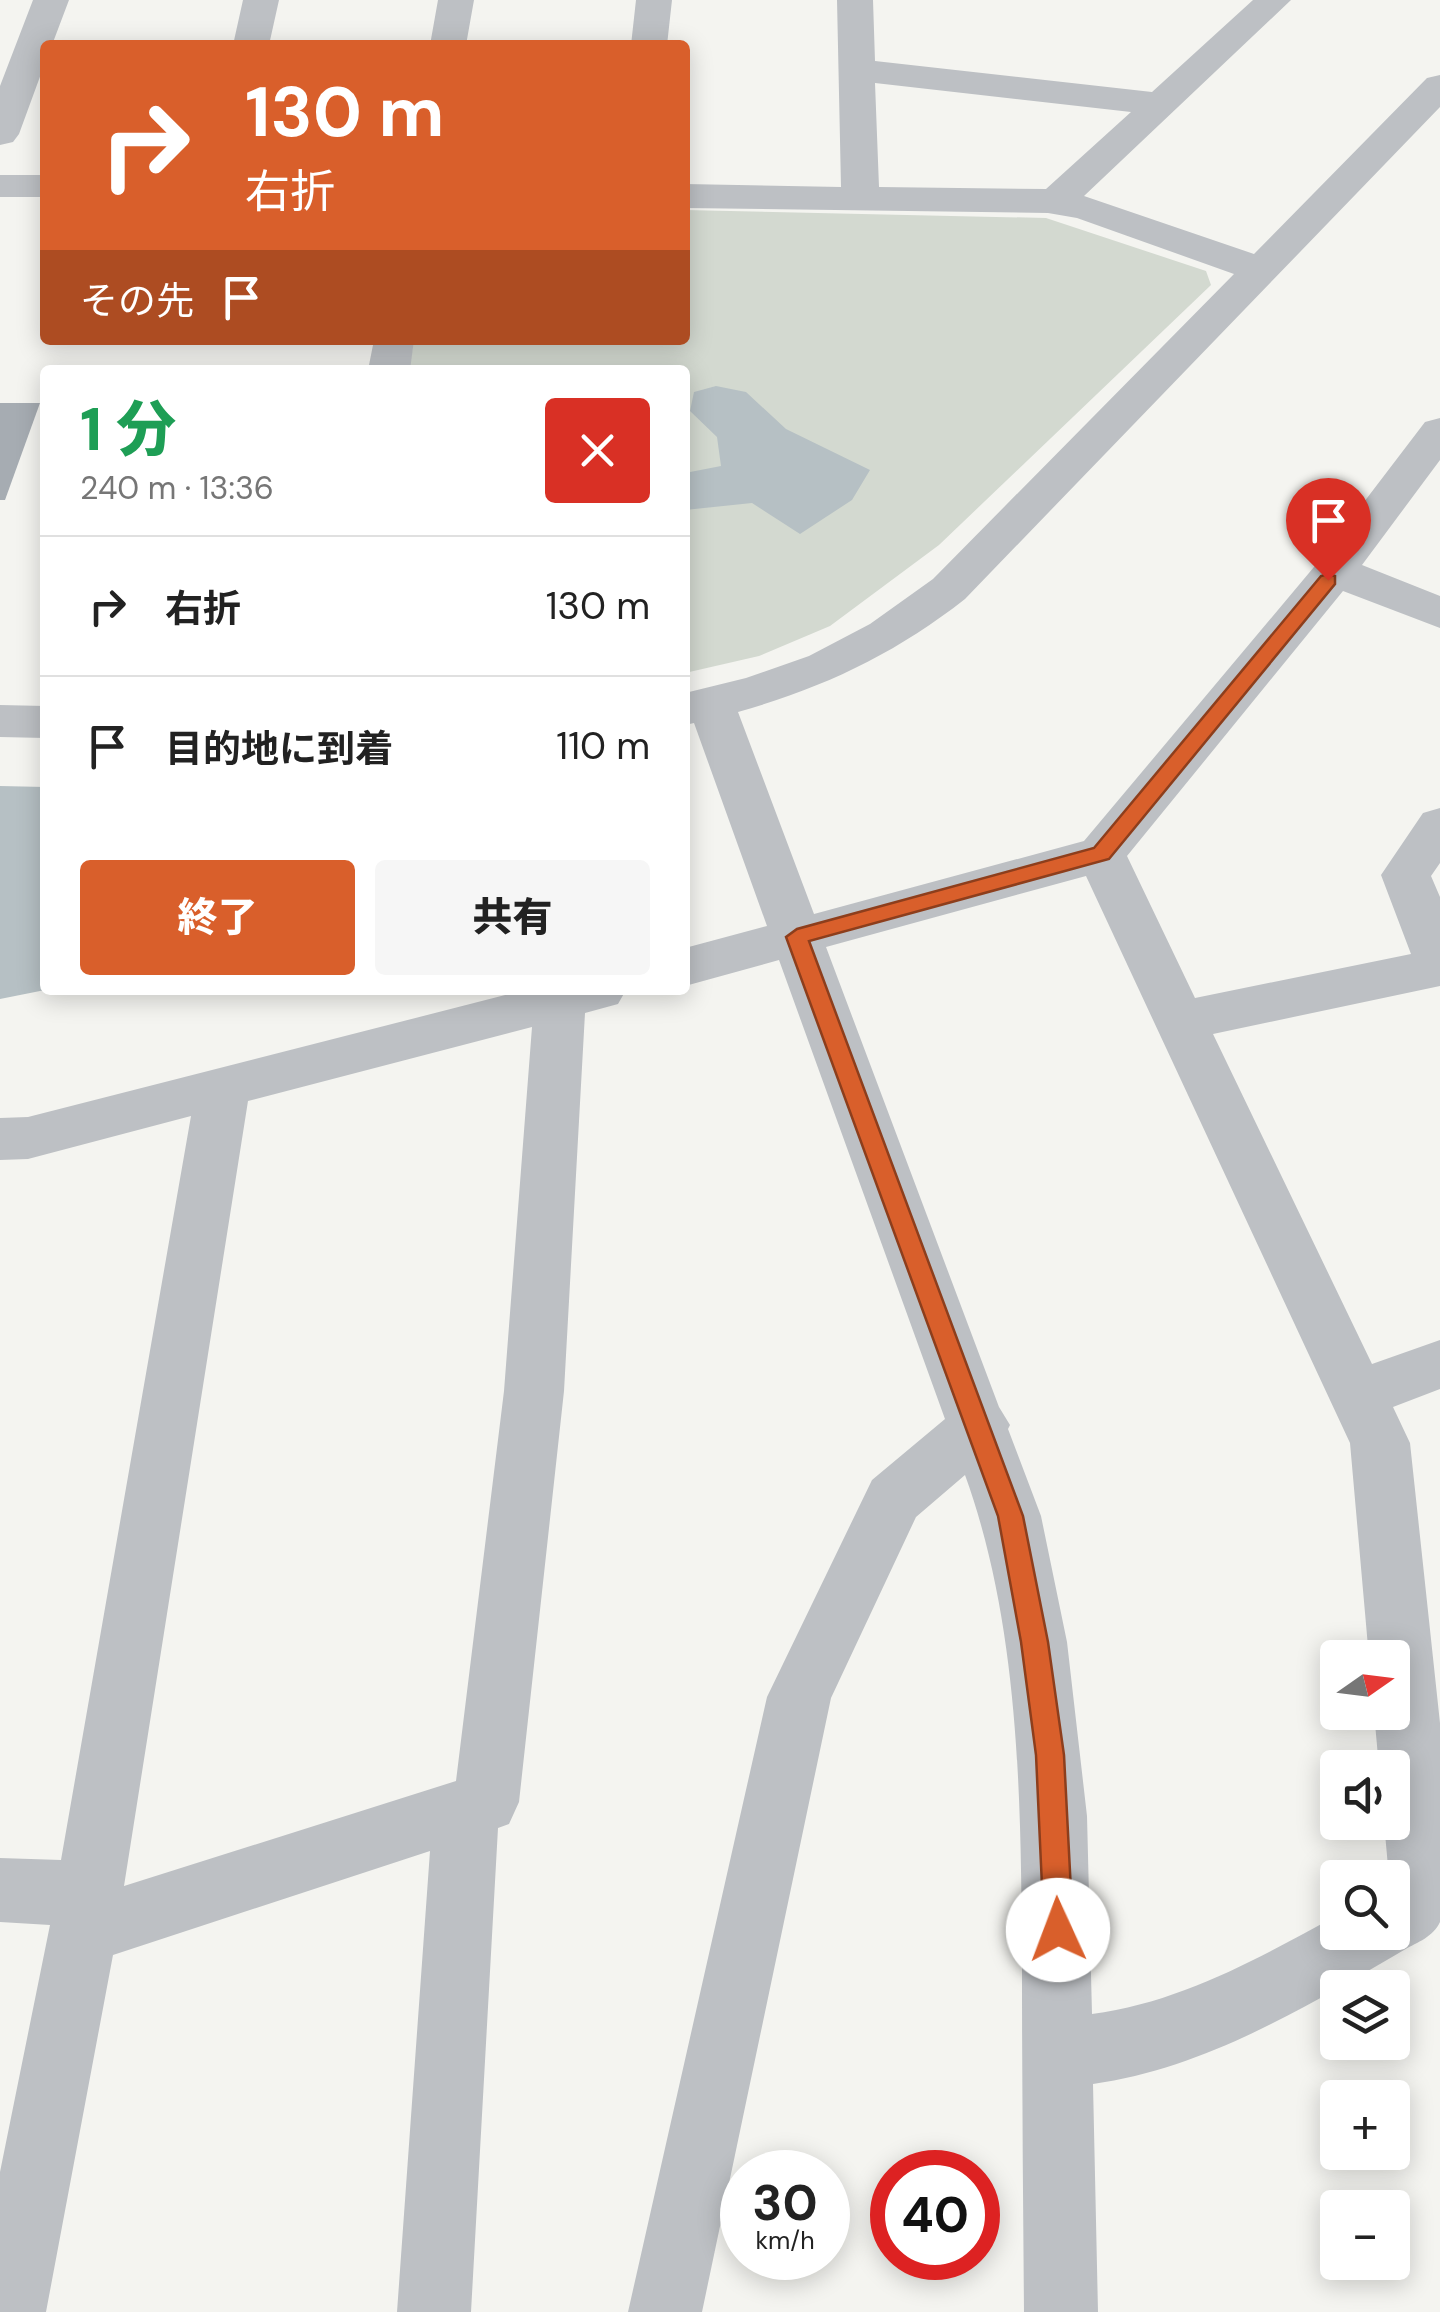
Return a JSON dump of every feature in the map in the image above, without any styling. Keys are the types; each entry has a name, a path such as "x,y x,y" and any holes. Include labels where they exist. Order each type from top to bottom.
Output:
{"street":[{"path":"0,134 51,0"},
{"path":"252,40 261,0"},
{"path":"449,40 456,0"},
{"path":"650,40 654,0"},
{"path":"856,0 860,198"},
{"path":"1056,202 1161,104 1258,1"},
{"path":"857,70 1161,104"},
{"path":"1061,2312 1058,1930 1050,1755 1010,1516 980,1425 797,937 698,706 785,684 836,666 920,612 979,561 1440,86"},
{"path":"0,186 40,186"},
{"path":"690,196 1056,202 1086,208 1261,270"},
{"path":"690,966 1101,854 1335,571 1440,431"},
{"path":"1335,571 1440,614"},
{"path":"0,721 40,722"},
{"path":"1180,1022 1440,964 1406,875 1440,824"},
{"path":"1101,854 1380,1443 1422,1868 1420,1893 1410,1908"},
{"path":"0,1139 28,1138 580,995 486,1802 86,1913 0,1890"},
{"path":"9,2312 86,1913 223,1088"},
{"path":"1358,1395 1440,1364"},
{"path":"656,2308 799,1697 894,1499 980,1425"},
{"path":"434,2312 466,1809"},
{"path":"1059,2054 1130,2045 1200,2024 1340,1950"}],"shaded area":[{"path":"690,210 1046,218 1206,271 1211,285 939,545 830,626 759,656 690,672 690,365 410,365 413,345 690,345"},
{"path":"716,386 746,392 786,429 870,470 852,500 800,534 752,503 690,509 690,472 721,466 717,437 690,411 694,392"},
{"path":"0,786 40,787 40,991 0,999"}],"building":[{"path":"0,403 40,403 5,500 0,500"}],"route":[{"path":"1058,1930 1050,1755 1010,1516 980,1425 797,937 1101,854 1328,580"}]}
